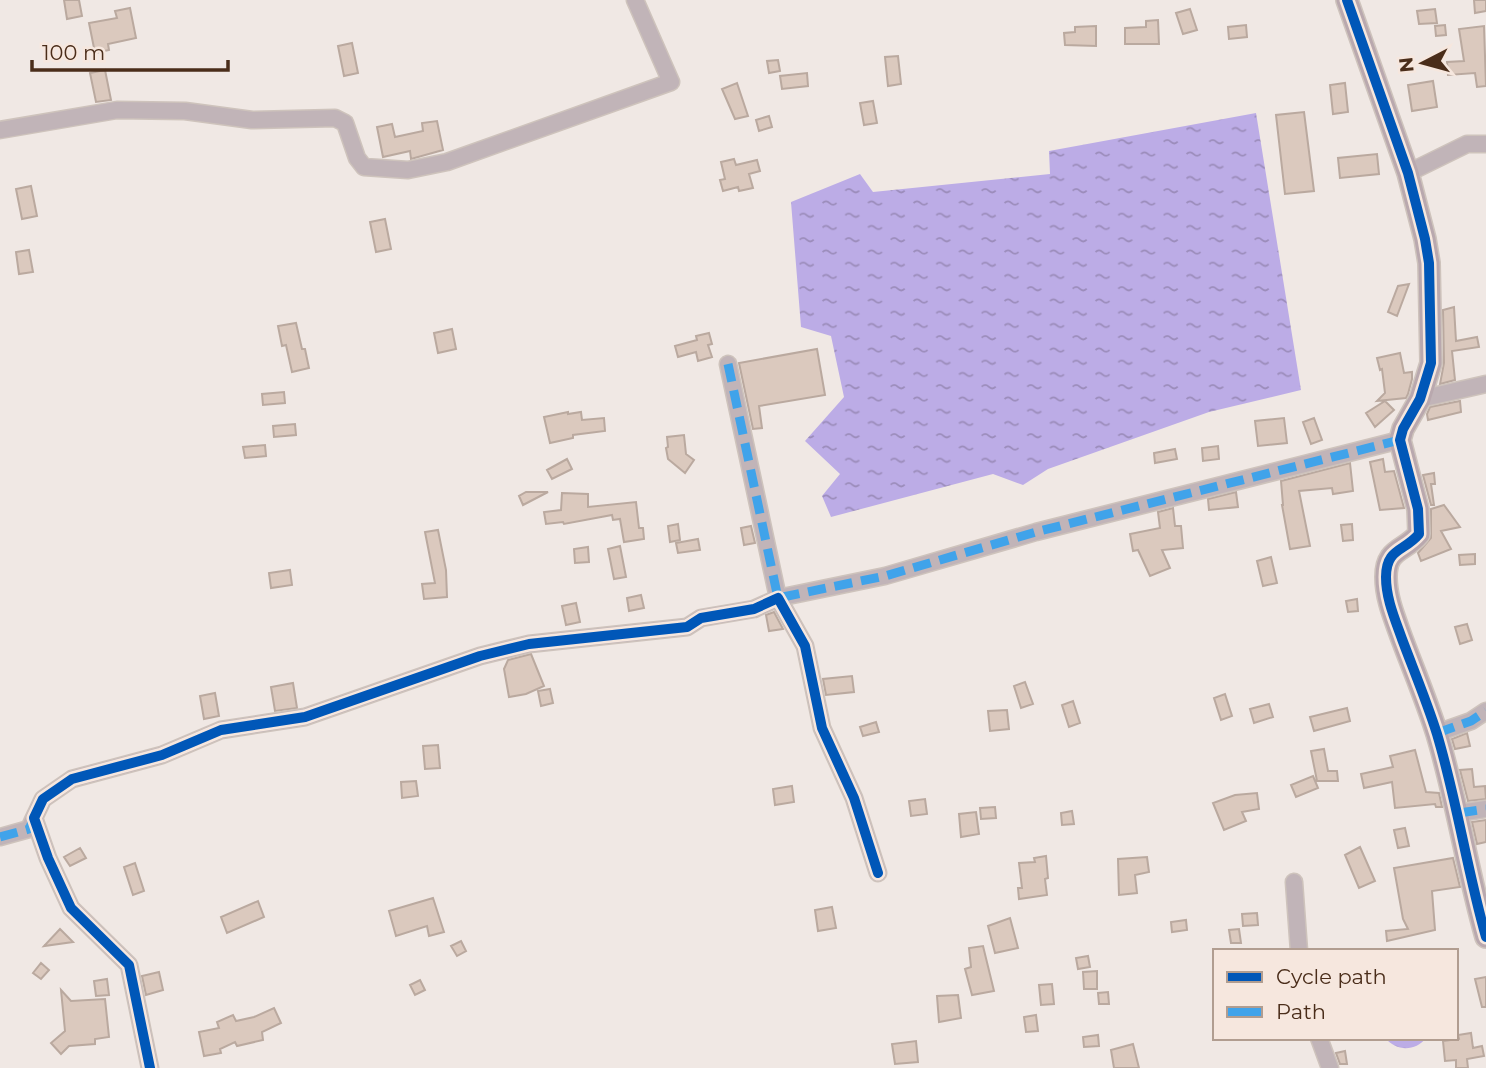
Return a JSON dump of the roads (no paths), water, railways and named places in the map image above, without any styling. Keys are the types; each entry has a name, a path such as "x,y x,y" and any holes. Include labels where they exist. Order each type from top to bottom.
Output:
{"street":[{"path":"0,130 117,110 185,111 252,120 335,118 345,123 364,167 408,170 447,162 671,82 635,0"},
{"path":"1347,0 1408,173 1429,263 1431,363 1420,399 1403,429 1400,440 1418,509 1419,534 1412,542 1395,551 1389,559 1386,577 1390,606 1437,733 1459,813 1486,937"},
{"path":"1408,173 1467,144 1486,144"},
{"path":"728,364 778,598 805,646 822,728 854,798 878,873"},
{"path":"1420,399 1486,384"},
{"path":"0,837 29,829 43,799 72,779 162,755 221,730 306,717 480,656 529,645 687,627 701,618 754,609 778,598 885,576 1036,532 1400,440"},
{"path":"1437,733 1471,721 1486,711"},
{"path":"1459,813 1486,809"},
{"path":"34,818 48,858 71,908 129,965 150,1068"},
{"path":"1294,883 1299,949"},
{"path":"1320,1040 1330,1068"}],"water":[{"path":"1256,113 1301,390 1209,412 1048,469 1023,485 993,474 831,517 822,496 840,474 805,441 844,397 831,336 801,327 791,202 860,174 873,192 1050,174 1049,151"},
{"path":"1387,1040 1424,1040 1411,1048"}]}
